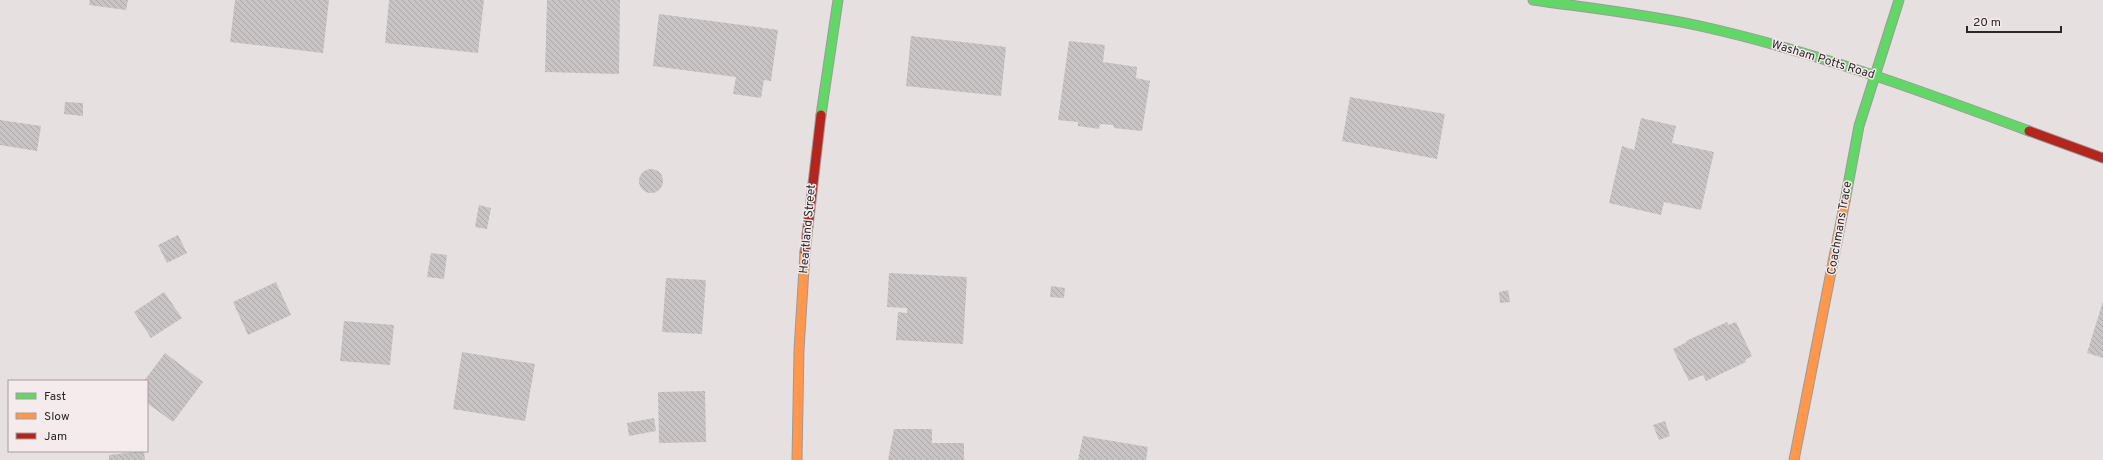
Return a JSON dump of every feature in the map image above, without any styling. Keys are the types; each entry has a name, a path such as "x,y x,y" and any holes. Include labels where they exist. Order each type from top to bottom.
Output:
{"street":[{"name":"Heartland Street","path":"797,460 797,375 806,239 816,153 838,0"},
{"name":"Washam Potts Road","path":"1533,0 1649,16 1754,39 1874,75 2103,158"},
{"name":"Coachmans Trace","path":"1794,460 1834,263 1859,126 1874,75 1900,0"}],"building":[{"path":"90,0 128,0 126,10 89,5"},
{"path":"235,0 329,0 323,53 230,42"},
{"path":"389,0 484,0 478,53 385,43"},
{"path":"547,0 620,0 619,74 545,72"},
{"path":"659,14 778,30 771,81 764,80 761,98 733,94 736,77 653,66"},
{"path":"911,36 1006,47 1001,96 906,86"},
{"path":"1069,41 1105,45 1103,62 1137,67 1136,78 1150,81 1142,131 1114,128 1113,125 1100,124 1099,129 1078,126 1078,122 1058,120"},
{"path":"1350,97 1445,114 1437,159 1342,141"},
{"path":"65,102 83,103 83,116 64,114"},
{"path":"1641,118 1676,126 1672,143 1714,152 1701,210 1664,202 1661,215 1609,203 1622,146 1634,150"},
{"path":"0,120 41,126 37,151 0,145"},
{"path":"651,169 656,170 662,176 662,186 656,192 651,193 646,192 640,186 639,181 640,176 646,170"},
{"path":"479,205 491,208 487,229 475,227"},
{"path":"178,235 187,253 167,263 158,245"},
{"path":"431,253 447,255 444,279 427,277"},
{"path":"889,273 967,277 963,344 896,340 898,312 907,313 907,308 887,307"},
{"path":"666,278 706,280 702,334 662,332"},
{"path":"276,282 291,315 248,335 233,302"},
{"path":"1051,286 1065,288 1064,298 1050,297"},
{"path":"1508,290 1510,302 1500,303 1499,292"},
{"path":"164,292 182,318 151,338 134,312"},
{"path":"2103,301 2103,358 2087,353"},
{"path":"344,321 394,325 390,365 340,361"},
{"path":"1727,322 1728,325 1736,322 1752,356 1745,360 1746,362 1706,381 1703,375 1689,381 1673,349 1687,342 1686,341"},
{"path":"462,352 535,364 525,421 453,409"},
{"path":"165,353 203,382 173,422 148,404 148,380 145,380"},
{"path":"705,391 706,442 659,443 658,392"},
{"path":"654,418 656,431 629,436 627,423"},
{"path":"1665,421 1670,436 1659,440 1653,425"},
{"path":"894,429 932,429 932,443 964,443 964,460 888,460"},
{"path":"1083,436 1148,447 1146,460 1078,460"},
{"path":"144,452 145,460 109,460 109,455"}],"traffic: fast":[{"path":"821,115 838,0"},
{"path":"1533,0 1659,18 1700,26 1784,47 1948,101 2029,131"},
{"path":"1845,201 1859,126 1899,0"}],"traffic: slow":[{"path":"1794,460 1845,201"},
{"path":"797,460 799,350 805,252"}],"traffic: jam":[{"path":"805,252 821,115"},
{"path":"2029,131 2103,158"}]}
